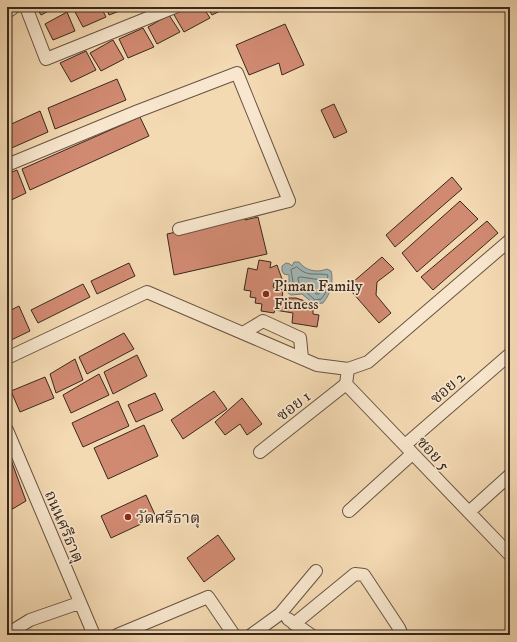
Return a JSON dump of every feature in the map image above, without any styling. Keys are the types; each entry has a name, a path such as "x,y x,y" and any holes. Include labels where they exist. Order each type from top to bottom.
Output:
{"street":[{"path":"7,12 14,7"},
{"path":"26,7 46,59 175,7"},
{"path":"7,165 138,111 237,73 289,201 179,229"},
{"path":"7,358 147,292 317,365 348,369 368,362 510,240"},
{"path":"243,333 263,321 300,338 302,358"},
{"name":"ซอย 2","path":"349,511 408,450 510,354"},
{"path":"346,384 348,369"},
{"name":"ซอย 5","path":"346,384 510,555"},
{"name":"ซอย 1","path":"260,452 346,384"},
{"name":"ถนนศรีธาตุ","path":"7,430 79,603 94,635"},
{"path":"469,512 510,474"},
{"path":"251,635 280,614 316,571"},
{"path":"294,624 355,574 364,575 372,585 402,635"},
{"path":"117,635 208,597 234,635"},
{"path":"9,633 30,620 79,603"},
{"path":"280,614 311,635"}],"water":[{"path":"294,262 299,262 308,269 316,271 327,269 331,271 331,288 323,303 314,304 302,294 291,295 287,292 286,287 289,283 289,275 284,274 282,271 282,266 286,263 292,266"}],"building":[{"path":"36,7 56,7 41,15"},
{"path":"80,7 101,7 106,17 83,27 74,10"},
{"path":"106,7 130,7 109,15"},
{"path":"185,7 203,7 210,18 184,32 173,13"},
{"path":"207,7 228,7 212,15"},
{"path":"67,12 75,31 53,40 45,24"},
{"path":"169,15 180,32 157,44 148,27"},
{"path":"285,24 304,65 282,75 279,63 249,75 236,45"},
{"path":"143,28 154,47 128,58 119,39"},
{"path":"113,40 124,59 101,71 90,53"},
{"path":"86,51 96,70 71,82 60,63"},
{"path":"117,79 126,100 55,129 48,108"},
{"path":"334,104 347,132 334,138 321,110"},
{"path":"40,111 48,132 7,150 7,126"},
{"path":"140,117 149,136 30,190 22,169"},
{"path":"17,170 26,193 7,202 7,174"},
{"path":"452,177 462,189 395,247 386,235"},
{"path":"460,201 478,219 417,272 402,253"},
{"path":"245,217 245,220 258,217 267,254 174,275 167,234"},
{"path":"487,221 498,233 433,290 421,277"},
{"path":"382,257 394,269 377,282 376,295 391,313 379,323 352,292 353,282"},
{"name":"Piman Family Fitness","path":"259,260 271,262 270,268 277,265 282,279 274,283 273,287 283,290 282,298 296,298 308,302 313,307 313,314 319,315 317,327 292,323 293,313 275,310 274,313 261,311 262,304 255,303 256,298 250,297 251,291 244,290 248,268 257,270"},
{"path":"129,263 135,276 97,294 91,281"},
{"path":"83,284 90,297 38,323 31,310"},
{"path":"19,306 30,331 7,342 7,312"},
{"path":"124,333 134,349 87,374 79,357"},
{"path":"137,355 147,376 113,394 104,372"},
{"path":"75,359 83,380 56,393 50,374"},
{"path":"99,374 109,395 71,413 63,395"},
{"path":"45,377 54,398 20,412 11,391"},
{"path":"214,391 227,409 183,439 171,420"},
{"path":"155,393 163,410 136,422 128,405"},
{"path":"242,398 262,424 247,435 240,424 225,435 215,422"},
{"path":"118,401 129,426 83,447 72,423"},
{"path":"144,425 158,456 108,479 94,448"},
{"path":"7,449 26,501 9,511 7,506"},
{"name":"วัดศรีธาตุ","path":"146,495 156,517 111,538 101,516"},
{"path":"218,535 235,559 204,582 187,558"}],"place":[{"name":"Piman Family Fitness","path":"266,294"},
{"name":"วัดศรีธาตุ","path":"128,517"}]}
